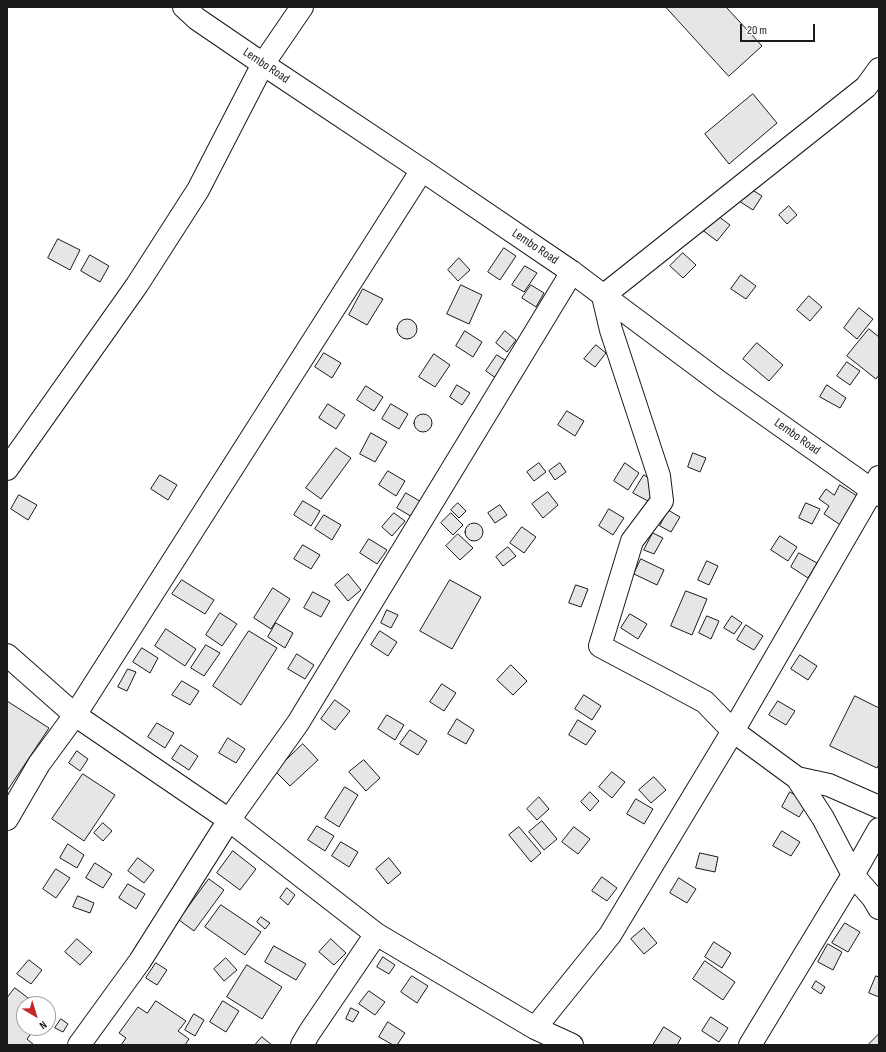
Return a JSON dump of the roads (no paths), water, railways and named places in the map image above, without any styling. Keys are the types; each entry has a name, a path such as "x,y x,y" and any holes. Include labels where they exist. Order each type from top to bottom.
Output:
{"street":[{"name":"Lembo Road","path":"184,7 197,19 572,272 722,384 877,488"},
{"path":"7,470 137,285 194,196 264,64 302,7"},
{"path":"879,69 866,87 603,296 611,330 659,476 662,501 632,541 600,646 705,702 733,731 797,778 823,818 853,875 873,898 879,908"},
{"path":"7,819 39,764 75,714 422,170"},
{"path":"79,1045 140,961 229,820 298,723 572,272"},
{"path":"535,1028 610,935 877,488"},
{"path":"7,655 75,714 229,820 376,934 535,1028 572,1045"},
{"path":"797,778 829,785 879,807"},
{"path":"750,1045 853,875 879,829"},
{"path":"302,1045 308,1033 376,934"}]}
